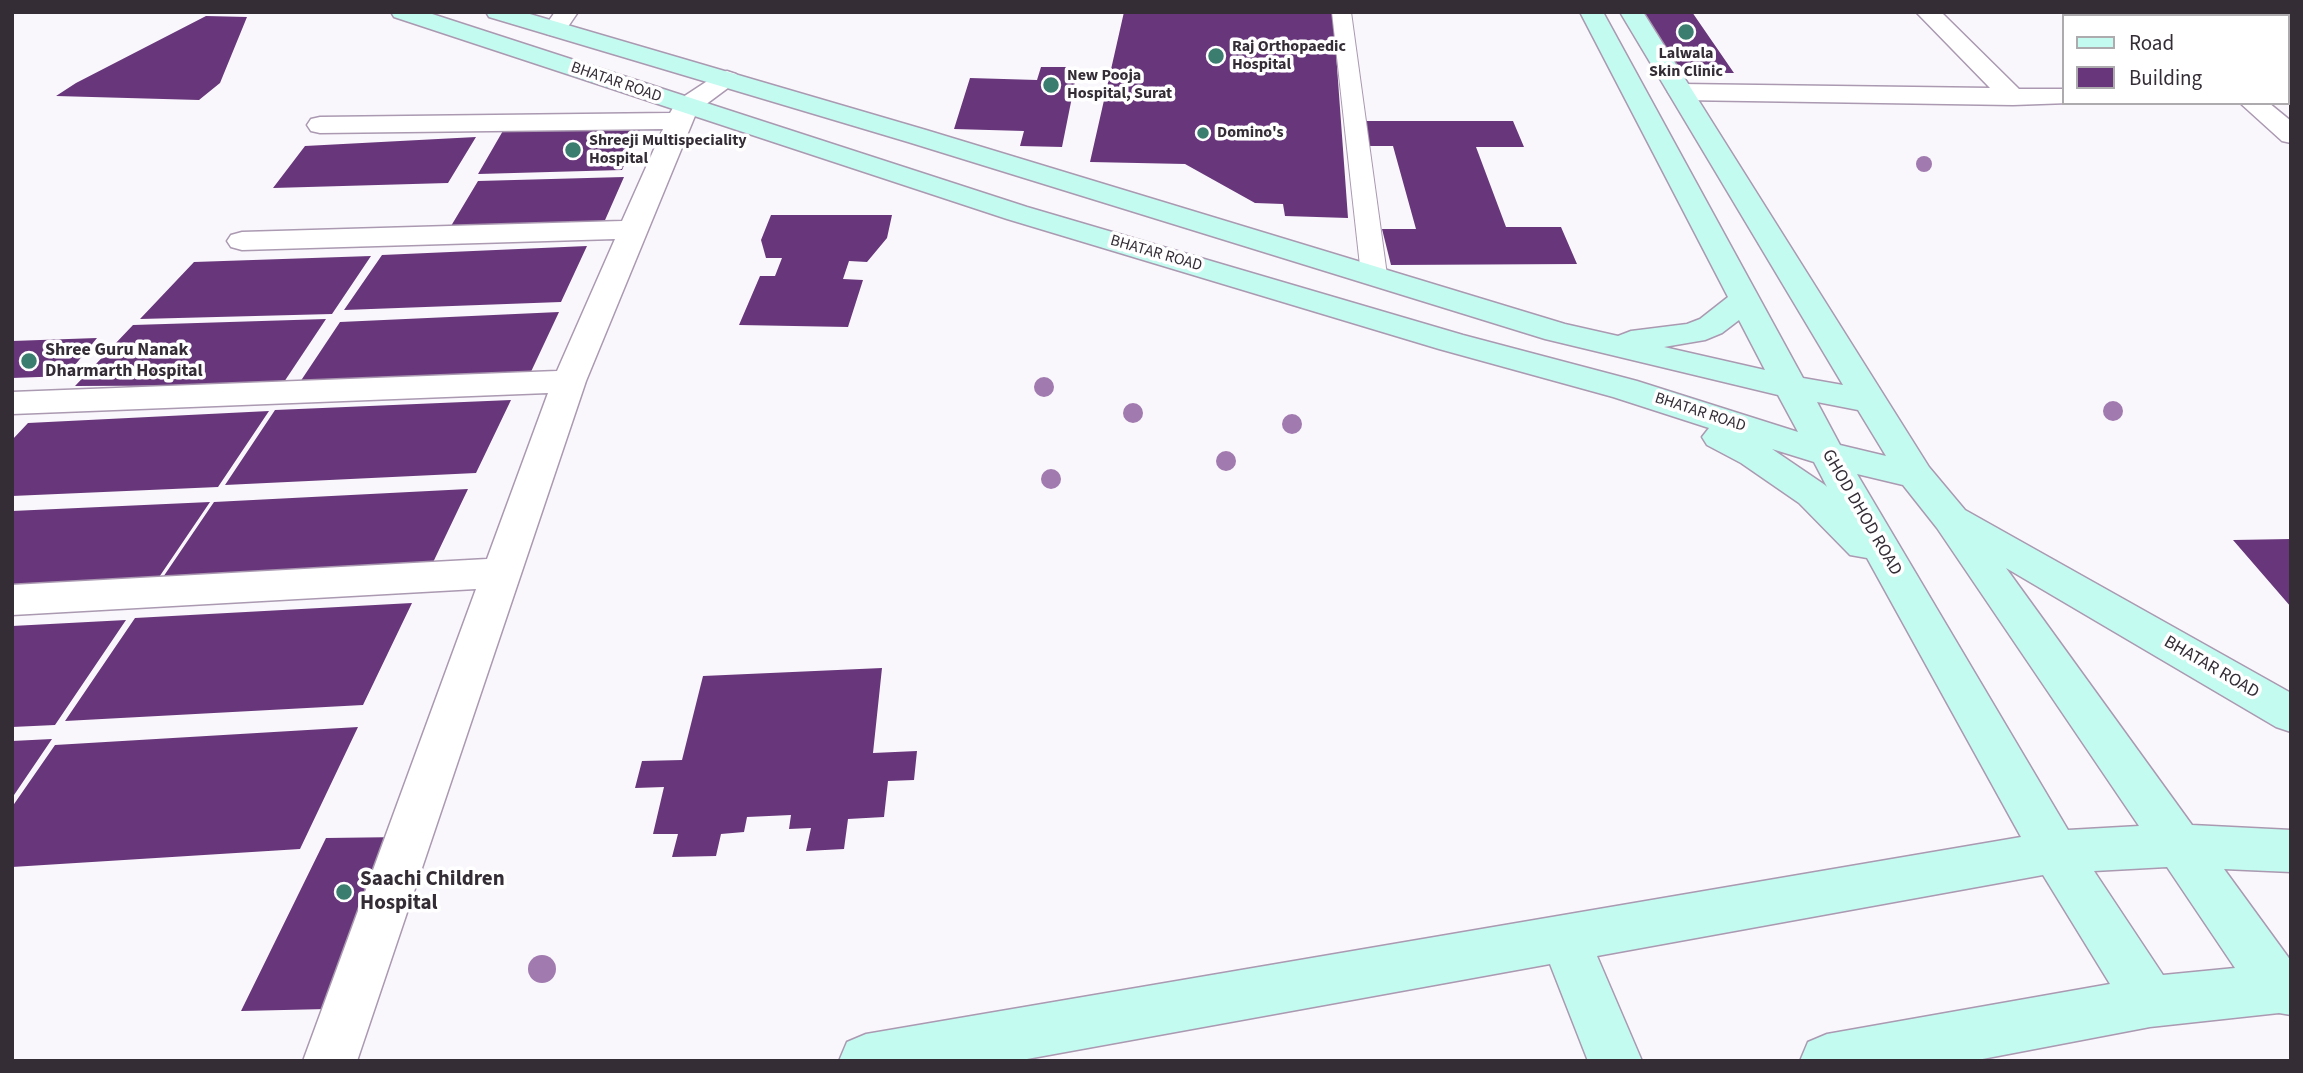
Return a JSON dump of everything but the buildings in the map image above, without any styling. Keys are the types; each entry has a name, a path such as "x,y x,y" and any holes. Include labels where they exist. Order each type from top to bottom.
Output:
{"main road":[{"name":"BHATAR ROAD","path":"402,12 683,114 1451,342 1625,388 1827,454 1916,476"},
{"path":"497,12 561,21 727,79 1597,343 1791,387 1872,401"},
{"name":"GHOD DHOD ROAD","path":"1591,12 1827,454 2056,852 2150,1002"},
{"path":"1631,12 1916,476 1950,518 2179,845 2285,989"},
{"path":"1597,343 1659,340 1693,333 1711,326 1744,300"},
{"path":"1625,388 1754,454 1812,494 1852,531 1905,590"},
{"name":"BHATAR ROAD","path":"1950,518 2291,714"},
{"path":"866,1061 2056,852 2179,845 2291,851"},
{"path":"1564,938 1615,1061"},
{"path":"1827,1061 2150,1002 2285,989"}],"street":[{"path":"1927,12 2013,97"},
{"path":"330,1061 569,381 683,114 727,79"},
{"path":"1681,92 2062,97"},
{"path":"2255,105 2291,135"},
{"path":"320,125 683,114"},
{"path":"242,241 634,230"},
{"path":"12,403 569,381"},
{"path":"12,600 502,573"}],"lane":[{"path":"1341,12 1374,275"}],"place":[{"name":"Lalwala Skin Clinic","path":"1686,32"},
{"name":"Raj Orthopaedic Hospital","path":"1216,56"},
{"name":"New Pooja Hospital, Surat","path":"1051,85"},
{"name":"Domino's","path":"1203,133"},
{"name":"Shreeji Multispeciality Hospital","path":"573,150"},
{"name":"Shree Guru Nanak Dharmarth Hospital","path":"29,361"},
{"name":"Saachi Children Hospital","path":"344,892"}]}
